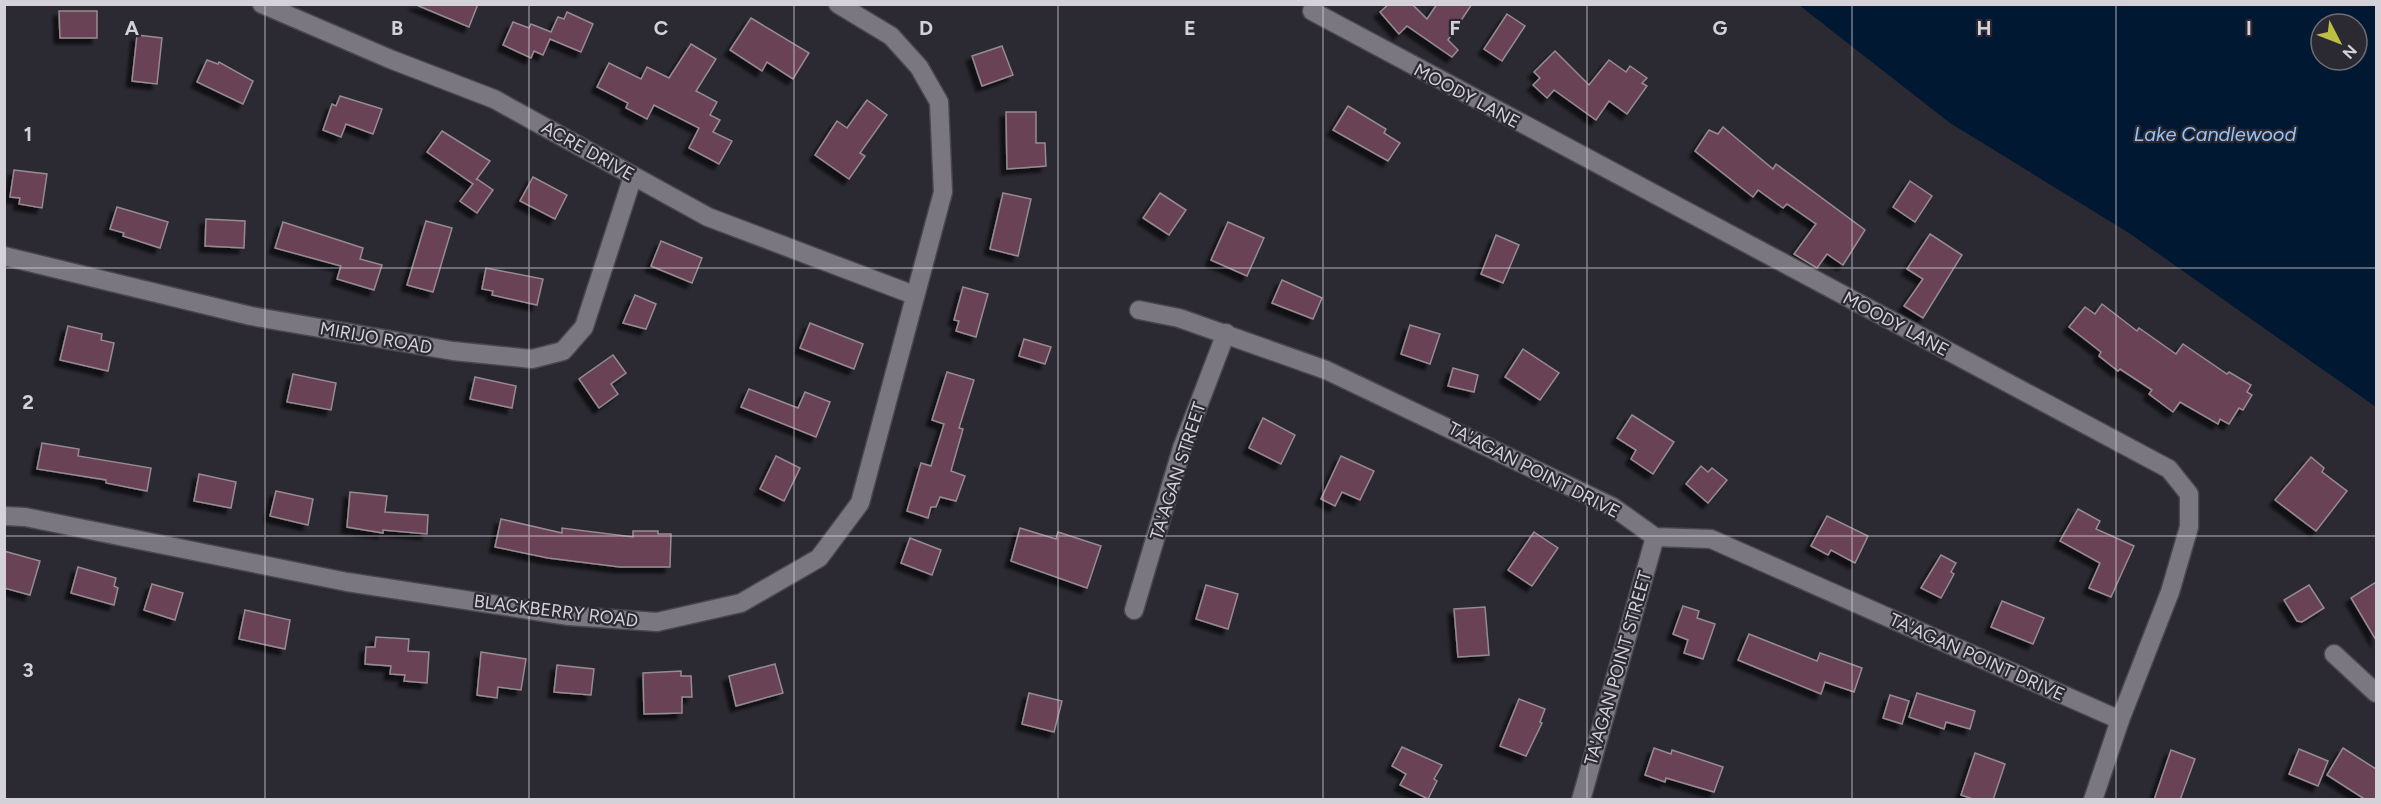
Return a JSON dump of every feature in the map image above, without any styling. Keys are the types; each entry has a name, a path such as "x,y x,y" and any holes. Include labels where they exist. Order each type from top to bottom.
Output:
{"street":[{"name":"ACRE DRIVE","path":"262,4 390,59 494,99 708,217 914,296"},
{"name":"BLACKBERRY ROAD","path":"4,516 25,517 347,582 569,616 657,622 741,603 819,558 860,503 943,192 939,102 919,67 891,36 838,4"},
{"name":"MOODY LANE","path":"1312,11 2169,469 2189,494 2189,527 2170,592 2120,720 2093,800"},
{"name":"MIRIJO ROAD","path":"4,256 251,316 453,351 532,360 563,351 584,327 633,176"},
{"name":"TA'AGAN POINT DRIVE","path":"1139,310 1179,318 1226,333 1326,370 1503,452 1613,507 1654,537 1711,539 2120,720"},
{"name":"TA'AGAN STREET","path":"1134,610 1182,448 1226,333"},
{"name":"TA'AGAN POINT STREET","path":"1581,800 1654,537"},
{"path":"2334,654 2376,693"}],"water":[{"name":"Lake Candlewood","path":"1799,5 2376,5 2376,407 2129,233 1950,123"}],"building":[{"path":"414,4 478,4 469,27"},
{"path":"1389,4 1412,4 1427,19 1437,4 1472,4 1448,40 1458,50 1452,57 1407,26 1399,34 1380,12"},
{"path":"59,11 97,11 97,38 60,38"},
{"path":"567,12 593,24 581,52 550,39 543,55 534,51 531,58 503,45 513,22 529,28 531,24 551,32 558,17 564,19"},
{"path":"1507,14 1525,26 1502,61 1484,49"},
{"path":"751,18 809,53 793,79 767,62 762,71 730,50"},
{"path":"137,35 162,38 157,84 132,81"},
{"path":"691,44 716,59 696,91 717,102 710,115 720,120 713,132 732,141 719,164 689,148 699,128 654,105 647,119 626,108 628,103 597,87 609,63 641,79 647,67 669,78"},
{"path":"1002,46 1013,75 982,86 972,56"},
{"path":"1555,51 1589,85 1609,60 1626,72 1630,66 1647,78 1642,83 1647,86 1627,114 1609,101 1596,120 1554,90 1547,98 1533,85 1540,78 1534,72"},
{"path":"207,60 218,64 219,62 253,81 243,104 197,82"},
{"path":"340,96 382,109 373,134 346,124 341,137 323,130 332,104 336,106"},
{"path":"867,100 887,115 860,153 865,156 849,179 815,155 837,121 847,128"},
{"path":"1348,106 1386,129 1384,133 1400,143 1388,161 1333,130"},
{"path":"1006,112 1036,112 1036,143 1045,143 1046,166 1007,169"},
{"path":"1723,127 1773,169 1776,164 1865,230 1843,265 1827,254 1817,268 1794,254 1816,224 1787,204 1783,208 1758,190 1753,197 1695,151 1709,130 1718,134"},
{"path":"442,131 490,161 476,180 493,190 477,213 460,201 473,184 427,152"},
{"path":"14,170 47,174 42,208 19,204 20,198 10,197"},
{"path":"533,177 567,195 555,219 520,201"},
{"path":"1910,181 1932,196 1915,222 1893,207"},
{"path":"1003,193 1031,199 1018,256 990,249"},
{"path":"1160,193 1186,210 1169,235 1143,218"},
{"path":"117,207 168,222 160,248 123,236 124,233 110,229"},
{"path":"206,219 245,221 244,248 205,246"},
{"path":"426,221 452,228 433,292 407,285"},
{"path":"283,222 363,248 360,259 382,265 374,290 337,279 341,266 275,248"},
{"path":"1228,222 1264,238 1247,276 1211,260"},
{"path":"1930,234 1962,255 1923,318 1904,306 1923,279 1907,269"},
{"path":"1496,235 1519,245 1503,283 1481,274"},
{"path":"661,241 702,258 692,283 651,266"},
{"path":"486,268 543,279 537,305 492,295 493,291 482,289"},
{"path":"1282,280 1322,298 1313,319 1272,303"},
{"path":"963,287 988,294 976,337 956,331 959,321 954,320"},
{"path":"635,295 656,304 646,329 623,323"},
{"path":"2102,304 2137,331 2139,328 2176,354 2183,344 2227,374 2229,372 2251,385 2247,392 2252,395 2243,410 2239,408 2229,424 2220,419 2218,424 2180,402 2173,412 2149,394 2152,390 2120,369 2118,371 2099,356 2101,352 2069,327 2085,307 2095,314"},
{"path":"810,323 863,344 854,369 800,348"},
{"path":"1410,325 1440,334 1430,364 1401,354"},
{"path":"68,326 102,334 101,340 114,343 108,371 60,360"},
{"path":"1024,339 1051,347 1045,364 1019,356"},
{"path":"1523,349 1559,373 1540,400 1505,377"},
{"path":"613,355 626,373 611,384 618,394 599,408 579,379"},
{"path":"1453,368 1478,375 1474,392 1448,386"},
{"path":"947,372 974,380 959,428 963,429 951,471 965,476 956,501 940,497 936,507 931,507 928,518 907,511 921,463 931,466 944,424 932,420"},
{"path":"293,374 336,383 331,410 287,402"},
{"path":"475,377 516,386 512,408 470,399"},
{"path":"749,389 798,408 805,392 830,402 816,437 741,407"},
{"path":"1632,415 1674,442 1653,474 1631,459 1636,450 1617,438"},
{"path":"1263,418 1295,435 1281,464 1249,448"},
{"path":"42,443 79,449 78,456 151,468 147,491 106,483 106,480 37,469"},
{"path":"776,456 800,468 784,501 760,489"},
{"path":"1341,456 1374,471 1360,500 1342,492 1335,506 1321,499"},
{"path":"2311,457 2324,468 2322,472 2347,491 2316,531 2275,500"},
{"path":"1701,466 1708,472 1712,468 1727,480 1708,503 1686,484"},
{"path":"199,474 236,482 231,508 194,501"},
{"path":"276,491 313,499 308,525 270,516"},
{"path":"350,492 387,496 385,512 428,515 427,534 383,530 383,533 347,527"},
{"path":"2078,509 2100,521 2096,529 2134,546 2111,597 2089,588 2100,563 2060,541"},
{"path":"1827,516 1868,536 1855,563 1831,550 1828,555 1811,546"},
{"path":"501,519 562,533 562,528 633,537 633,531 658,531 658,534 671,534 670,567 620,567 548,558 495,547"},
{"path":"1020,528 1056,539 1058,532 1101,546 1087,588 1011,561"},
{"path":"1534,532 1558,548 1532,586 1508,570"},
{"path":"910,538 941,550 932,575 901,563"},
{"path":"4,551 40,561 30,595 4,588"},
{"path":"1941,555 1956,563 1951,572 1954,574 1941,598 1921,588"},
{"path":"78,567 116,578 114,586 118,588 114,605 71,593"},
{"path":"2376,582 2376,640 2351,598"},
{"path":"152,584 183,593 175,620 144,610"},
{"path":"1206,585 1238,594 1228,629 1196,619"},
{"path":"2309,585 2324,608 2302,622 2297,621 2284,600"},
{"path":"2002,601 2044,618 2033,644 1991,627"},
{"path":"1683,606 1699,611 1697,618 1715,624 1703,659 1684,653 1688,640 1673,634"},
{"path":"1485,607 1489,655 1458,657 1454,609"},
{"path":"245,610 290,620 285,649 239,639"},
{"path":"1749,634 1817,661 1820,653 1862,668 1854,692 1825,682 1821,694 1738,660"},
{"path":"376,637 409,639 408,651 429,652 427,683 404,681 405,675 390,674 391,666 365,664 366,647 375,647"},
{"path":"481,652 526,659 521,690 498,687 497,698 477,695"},
{"path":"775,664 783,693 736,706 729,676"},
{"path":"557,665 594,669 591,695 554,692"},
{"path":"681,671 681,676 691,676 692,697 682,697 682,713 644,714 643,673"},
{"path":"1029,693 1062,701 1054,732 1022,724"},
{"path":"1917,693 1975,711 1970,729 1946,722 1944,729 1909,717"},
{"path":"1890,695 1909,701 1902,724 1883,718"},
{"path":"1519,699 1545,709 1540,722 1542,723 1526,756 1500,746"},
{"path":"1402,747 1442,765 1434,779 1437,781 1428,799 1400,785 1406,774 1392,766"},
{"path":"1654,748 1671,754 1672,750 1723,767 1714,792 1666,778 1665,782 1645,775"},
{"path":"2343,748 2376,769 2376,800 2366,800 2327,775"},
{"path":"2299,749 2328,761 2318,786 2289,774"},
{"path":"2171,750 2195,759 2180,800 2154,800"},
{"path":"1975,753 2005,764 1993,800 1976,800 1961,795"}]}
